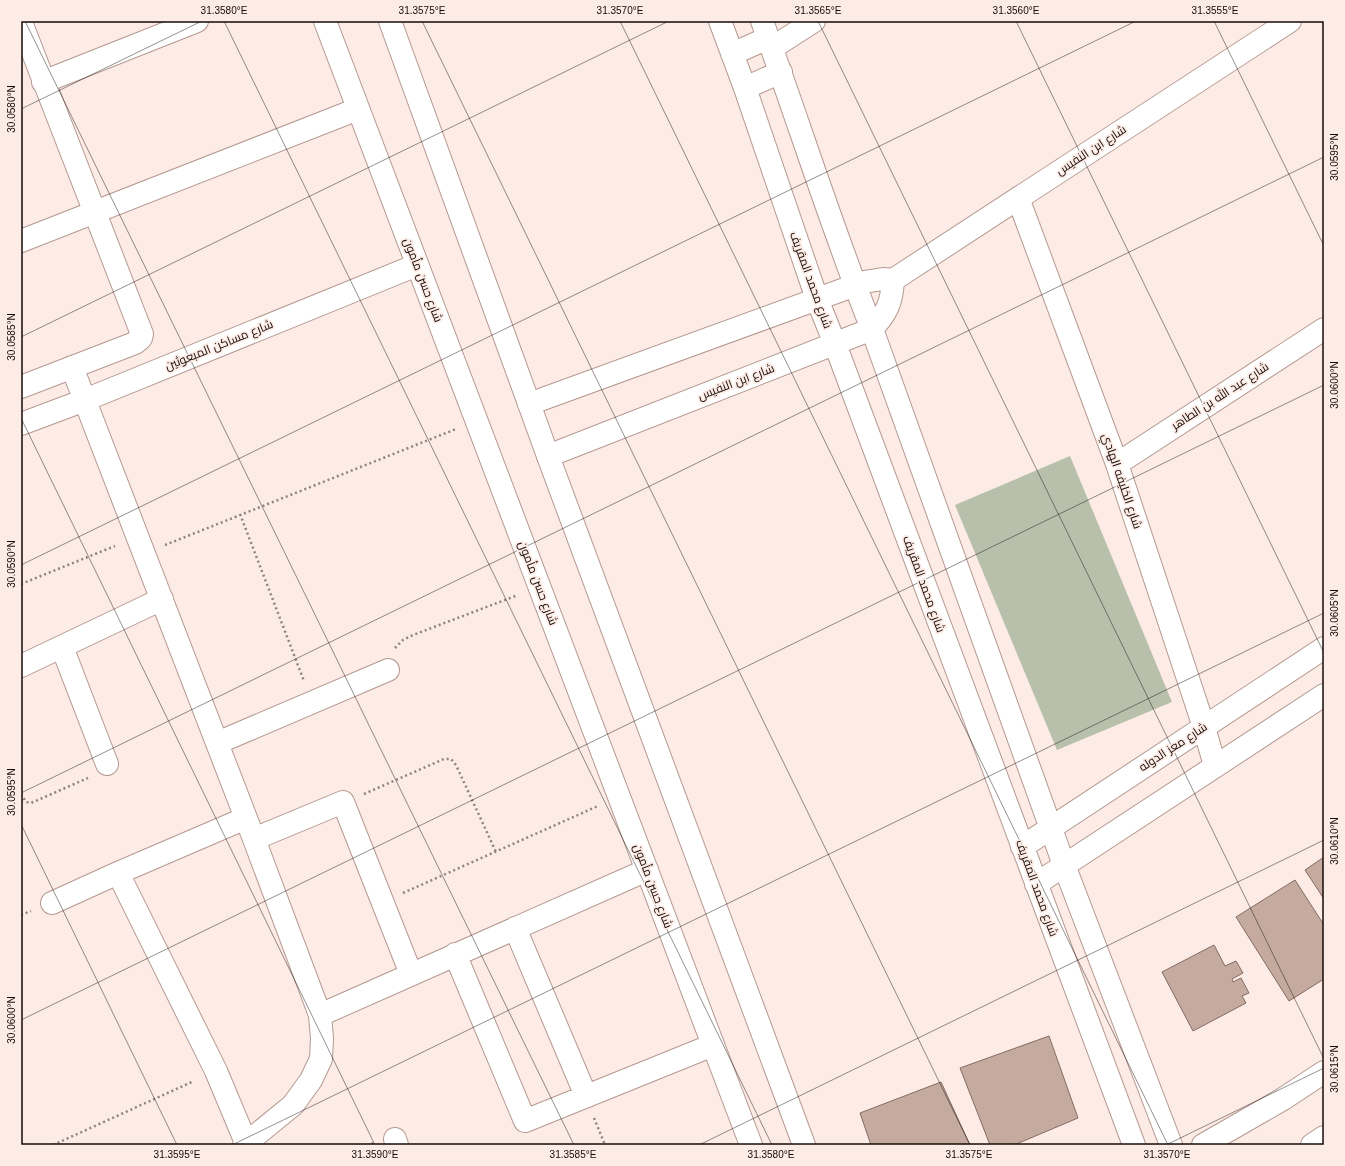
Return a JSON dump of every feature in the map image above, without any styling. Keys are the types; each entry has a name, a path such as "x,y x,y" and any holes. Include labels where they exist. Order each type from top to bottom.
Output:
{"street":[{"path":"43,82 197,21"},
{"name":"شارع حسن مأمون","path":"325,21 751,1145"},
{"path":"390,21 548,456 804,1145"},
{"name":"شارع محمد المقريف","path":"720,21 745,88 817,299 1134,1145"},
{"path":"732,54 767,36 814,21"},
{"name":"شارع ابن النفيس","path":"548,456 872,329 881,319 888,307 893,294 893,280 1290,21"},
{"path":"21,22 142,334 141,338 135,343 21,387"},
{"path":"767,36 781,72 855,286 872,329 1052,827 1064,865 1171,1145"},
{"path":"745,88 781,72"},
{"path":"21,242 358,109"},
{"name":"شارع الخليفه الهادي","path":"1018,198 1117,464 1204,727 1215,766"},
{"name":"شارع مساكن المبعوثين","path":"21,424 85,400 417,265"},
{"path":"530,404 855,286 873,280 893,280"},
{"name":"شارع عبد الله بن الطاهر","path":"1117,464 1324,329"},
{"path":"72,367 142,545 320,1015 322,1038 320,1059 311,1080 293,1105 246,1145 216,1071 118,873"},
{"path":"21,666 162,599"},
{"path":"62,647 107,764"},
{"name":"شارع معز الدوله","path":"1022,847 1324,648"},
{"path":"217,743 388,670"},
{"path":"1036,884 1324,695"},
{"path":"254,839 344,802 411,974"},
{"path":"52,903 246,818"},
{"path":"320,1015 646,870"},
{"path":"515,928 586,1096"},
{"path":"455,954 525,1121 713,1044"},
{"path":"1203,1145 1283,1099 1324,1072"},
{"path":"1312,1145 1324,1137"}],"path":[{"path":"21,584 240,514 476,421"},
{"path":"240,514 312,702"},
{"path":"388,670 389,658 394,648 403,640 458,617 539,587"},
{"path":"344,802 444,759 451,759 456,765 496,852"},
{"path":"21,794 26,802 31,803 104,771 107,764"},
{"path":"383,902 619,797"},
{"path":"53,1145 216,1071"},
{"path":"586,1096 605,1145"}],"green space":[{"path":"1070,456 1172,702 1057,750 955,505"}],"building":[{"path":"1324,857 1324,899 1305,870"},
{"path":"1295,880 1324,925 1324,979 1289,1001 1236,917"},
{"path":"1214,945 1225,966 1236,961 1243,973 1232,979 1233,982 1241,978 1249,993 1242,996 1246,1003 1193,1031 1162,972"},
{"path":"1049,1036 1078,1118 1014,1145 990,1145 960,1068"},
{"path":"941,1082 970,1145 871,1145 860,1113"}]}
